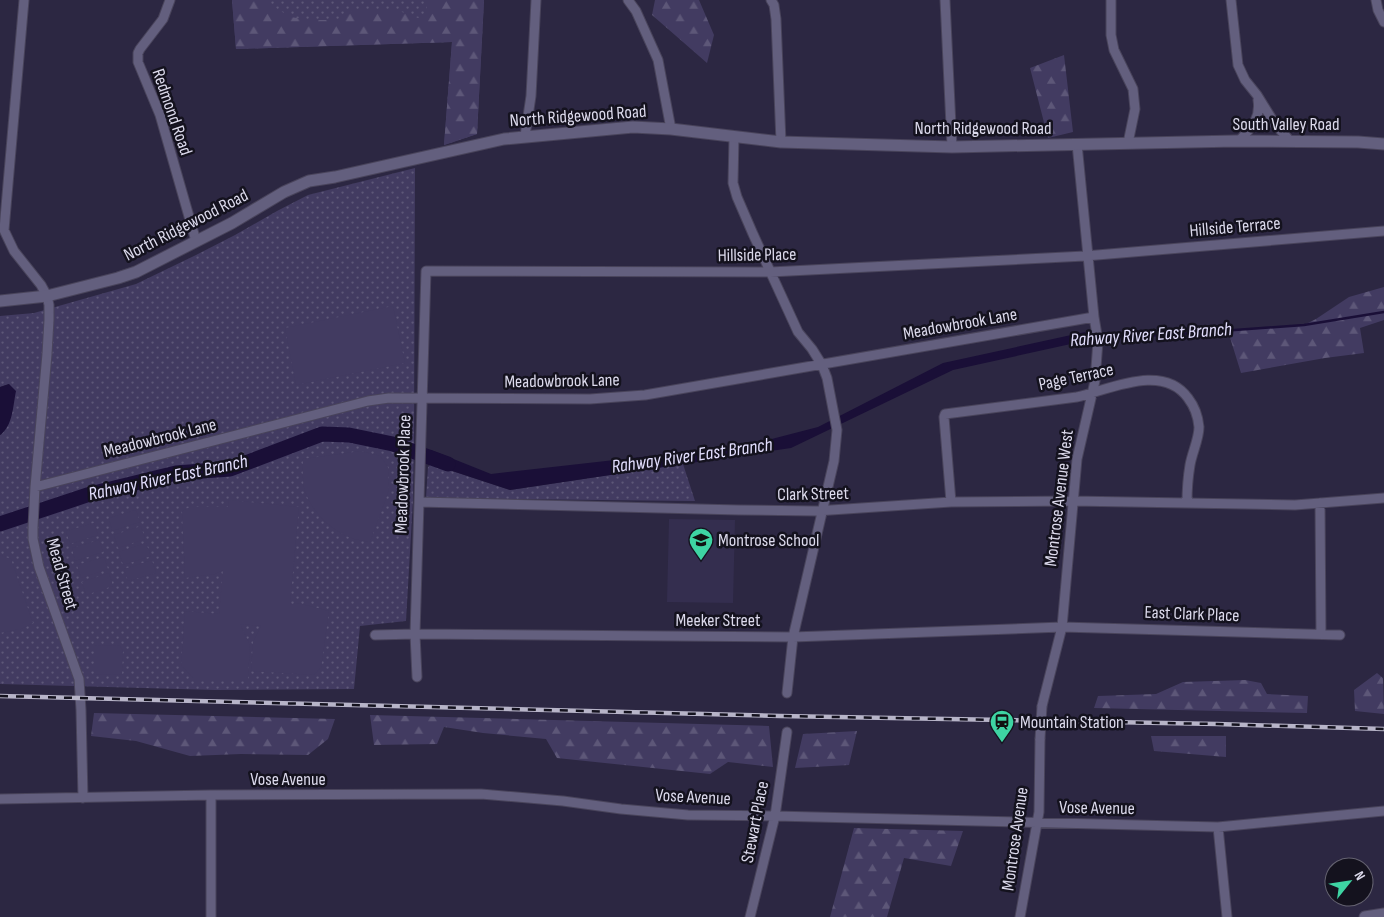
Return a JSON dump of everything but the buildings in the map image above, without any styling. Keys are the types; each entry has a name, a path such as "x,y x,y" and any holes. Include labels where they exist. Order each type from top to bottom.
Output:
{"street":[{"path":"24,0 4,230 14,251 41,285 47,296"},
{"name":"Redmond Road","path":"170,0 163,19 140,49 138,62 160,115 196,241"},
{"path":"525,136 531,96 536,0"},
{"path":"628,0 636,11 658,60 671,129"},
{"path":"771,0 774,5 776,19 782,142"},
{"path":"945,0 952,147"},
{"path":"1111,0 1110,35 1114,50 1133,89 1135,109 1128,142"},
{"path":"1231,0 1238,65 1245,80 1275,124 1290,141"},
{"path":"1376,0 1378,10 1384,22"},
{"path":"1239,141 1253,126 1260,110 1257,95"},
{"name":"North Ridgewood Road","path":"0,302 47,296 136,272 232,223 284,192 309,181 525,136 633,127 671,129 782,142 952,147 1188,142"},
{"path":"734,137 733,183 770,272 798,332 812,348 822,364 827,378 837,430 834,461 794,637 787,694"},
{"name":"South Valley Road","path":"1188,142 1290,141 1384,144"},
{"name":"Montrose Avenue West","path":"1042,706 1062,627 1076,459 1095,381 1098,341 1077,144"},
{"name":"Hillside Terrace","path":"1089,256 1384,231"},
{"name":"Hillside Place","path":"426,271 770,272 1089,256"},
{"name":"Meadowbrook Place","path":"417,677 414,634 426,271"},
{"name":"Mead Street","path":"47,296 49,328 35,487 34,539 39,567 78,679 81,710 83,798"},
{"name":"Meadowbrook Lane","path":"35,487 368,401 389,398 624,397 669,392 1094,317"},
{"name":"Page Terrace","path":"951,502 945,414 1077,397 1092,394 1112,386 1151,380 1176,385 1193,404 1197,417 1199,429 1190,466 1187,503"},
{"name":"Clark Street","path":"419,502 822,511 951,502 1073,501 1295,505 1384,498"},
{"path":"1320,503 1321,634"},
{"name":"East Clark Place","path":"1062,627 1340,635"},
{"name":"Meeker Street","path":"374,635 794,637 1062,627"},
{"name":"Montrose Avenue","path":"1020,917 1038,823 1042,706"},
{"name":"Stewart Place","path":"750,917 776,816 787,732"},
{"name":"Vose Avenue","path":"0,799 481,794 688,815 1218,827 1384,811"},
{"path":"210,796 212,917"},
{"path":"1218,827 1227,917"},
{"path":"1365,917 1384,914"}],"shaded area":[{"name":"Montrose School","path":"669,519 735,520 733,603 667,602"}],"green space":[{"path":"232,0 484,0 477,134 444,145 452,42 236,49"},
{"path":"232,0 264,0 290,17 311,20 338,20 352,11 394,9 418,18 425,16 426,0 484,0 477,134 444,145 452,42 236,49"},
{"path":"655,0 699,0 714,35 707,63 652,15"},
{"path":"1064,55 1073,132 1048,138 1030,68"},
{"path":"415,168 413,500 406,621 360,626 354,689 215,690 0,684 0,435 2,434 9,384 0,387 0,316 34,313 136,284 235,235 308,195"},
{"path":"1384,287 1384,320 1360,328 1364,353 1241,373 1228,331 1304,325 1349,297"},
{"path":"393,306 405,363 296,385 285,328"},
{"path":"361,451 380,456 388,467 389,490 370,542 346,536 324,521 308,499 303,483 303,459"},
{"path":"431,464 510,490 683,464 695,501 426,498 428,467"},
{"path":"229,500 299,507 290,605 298,603 329,611 321,668 313,675 251,671 253,642 261,626 240,624 250,645 248,679 195,679 181,666 185,611 219,614 223,570 215,574 185,578 182,511 190,507 228,507"},
{"path":"136,510 140,522 112,531 109,518"},
{"path":"94,523 98,535 70,544 66,531"},
{"path":"141,526 145,539 118,548 114,535"},
{"path":"99,540 103,552 75,561 72,548"},
{"path":"146,543 151,556 123,565 119,552"},
{"path":"0,555 11,559 33,623 21,629 0,633"},
{"path":"104,557 108,569 81,578 77,565"},
{"path":"152,560 156,573 128,581 124,569"},
{"path":"109,573 113,586 86,595 82,582"},
{"path":"94,645 120,646 123,651 122,675 94,674"},
{"path":"1377,673 1383,678 1384,714 1355,711 1354,690"},
{"path":"1245,680 1261,683 1267,694 1308,696 1307,713 1094,708 1098,696 1156,694 1183,682"},
{"path":"94,713 335,719 328,739 308,755 241,754 190,756 136,741 91,736"},
{"path":"370,715 769,726 773,767 728,762 710,774 557,758 546,739 444,727 437,744 374,745"},
{"path":"857,731 849,765 795,768 803,734"},
{"path":"1151,736 1226,736 1226,757 1154,751"},
{"path":"854,828 963,831 951,866 904,858 887,917 830,917"}],"water":[{"path":"1085,332 1089,340 953,370 791,448 510,490 431,464 431,450 491,474 748,445 818,427 943,363"},
{"path":"9,384 16,391 13,409 8,426 0,435 0,387"}],"waterway":[{"name":"Rahway River East Branch","path":"1100,337 1167,335 1304,325 1384,312"},
{"name":"Rahway River East Branch","path":"0,524 90,494 176,473 230,469 322,434 349,435 393,444 448,464"}],"railway":[{"path":"0,696 1384,729"}],"place":[{"name":"Montrose School","path":"701,561"},
{"name":"Mountain Station","path":"1002,743"}]}
